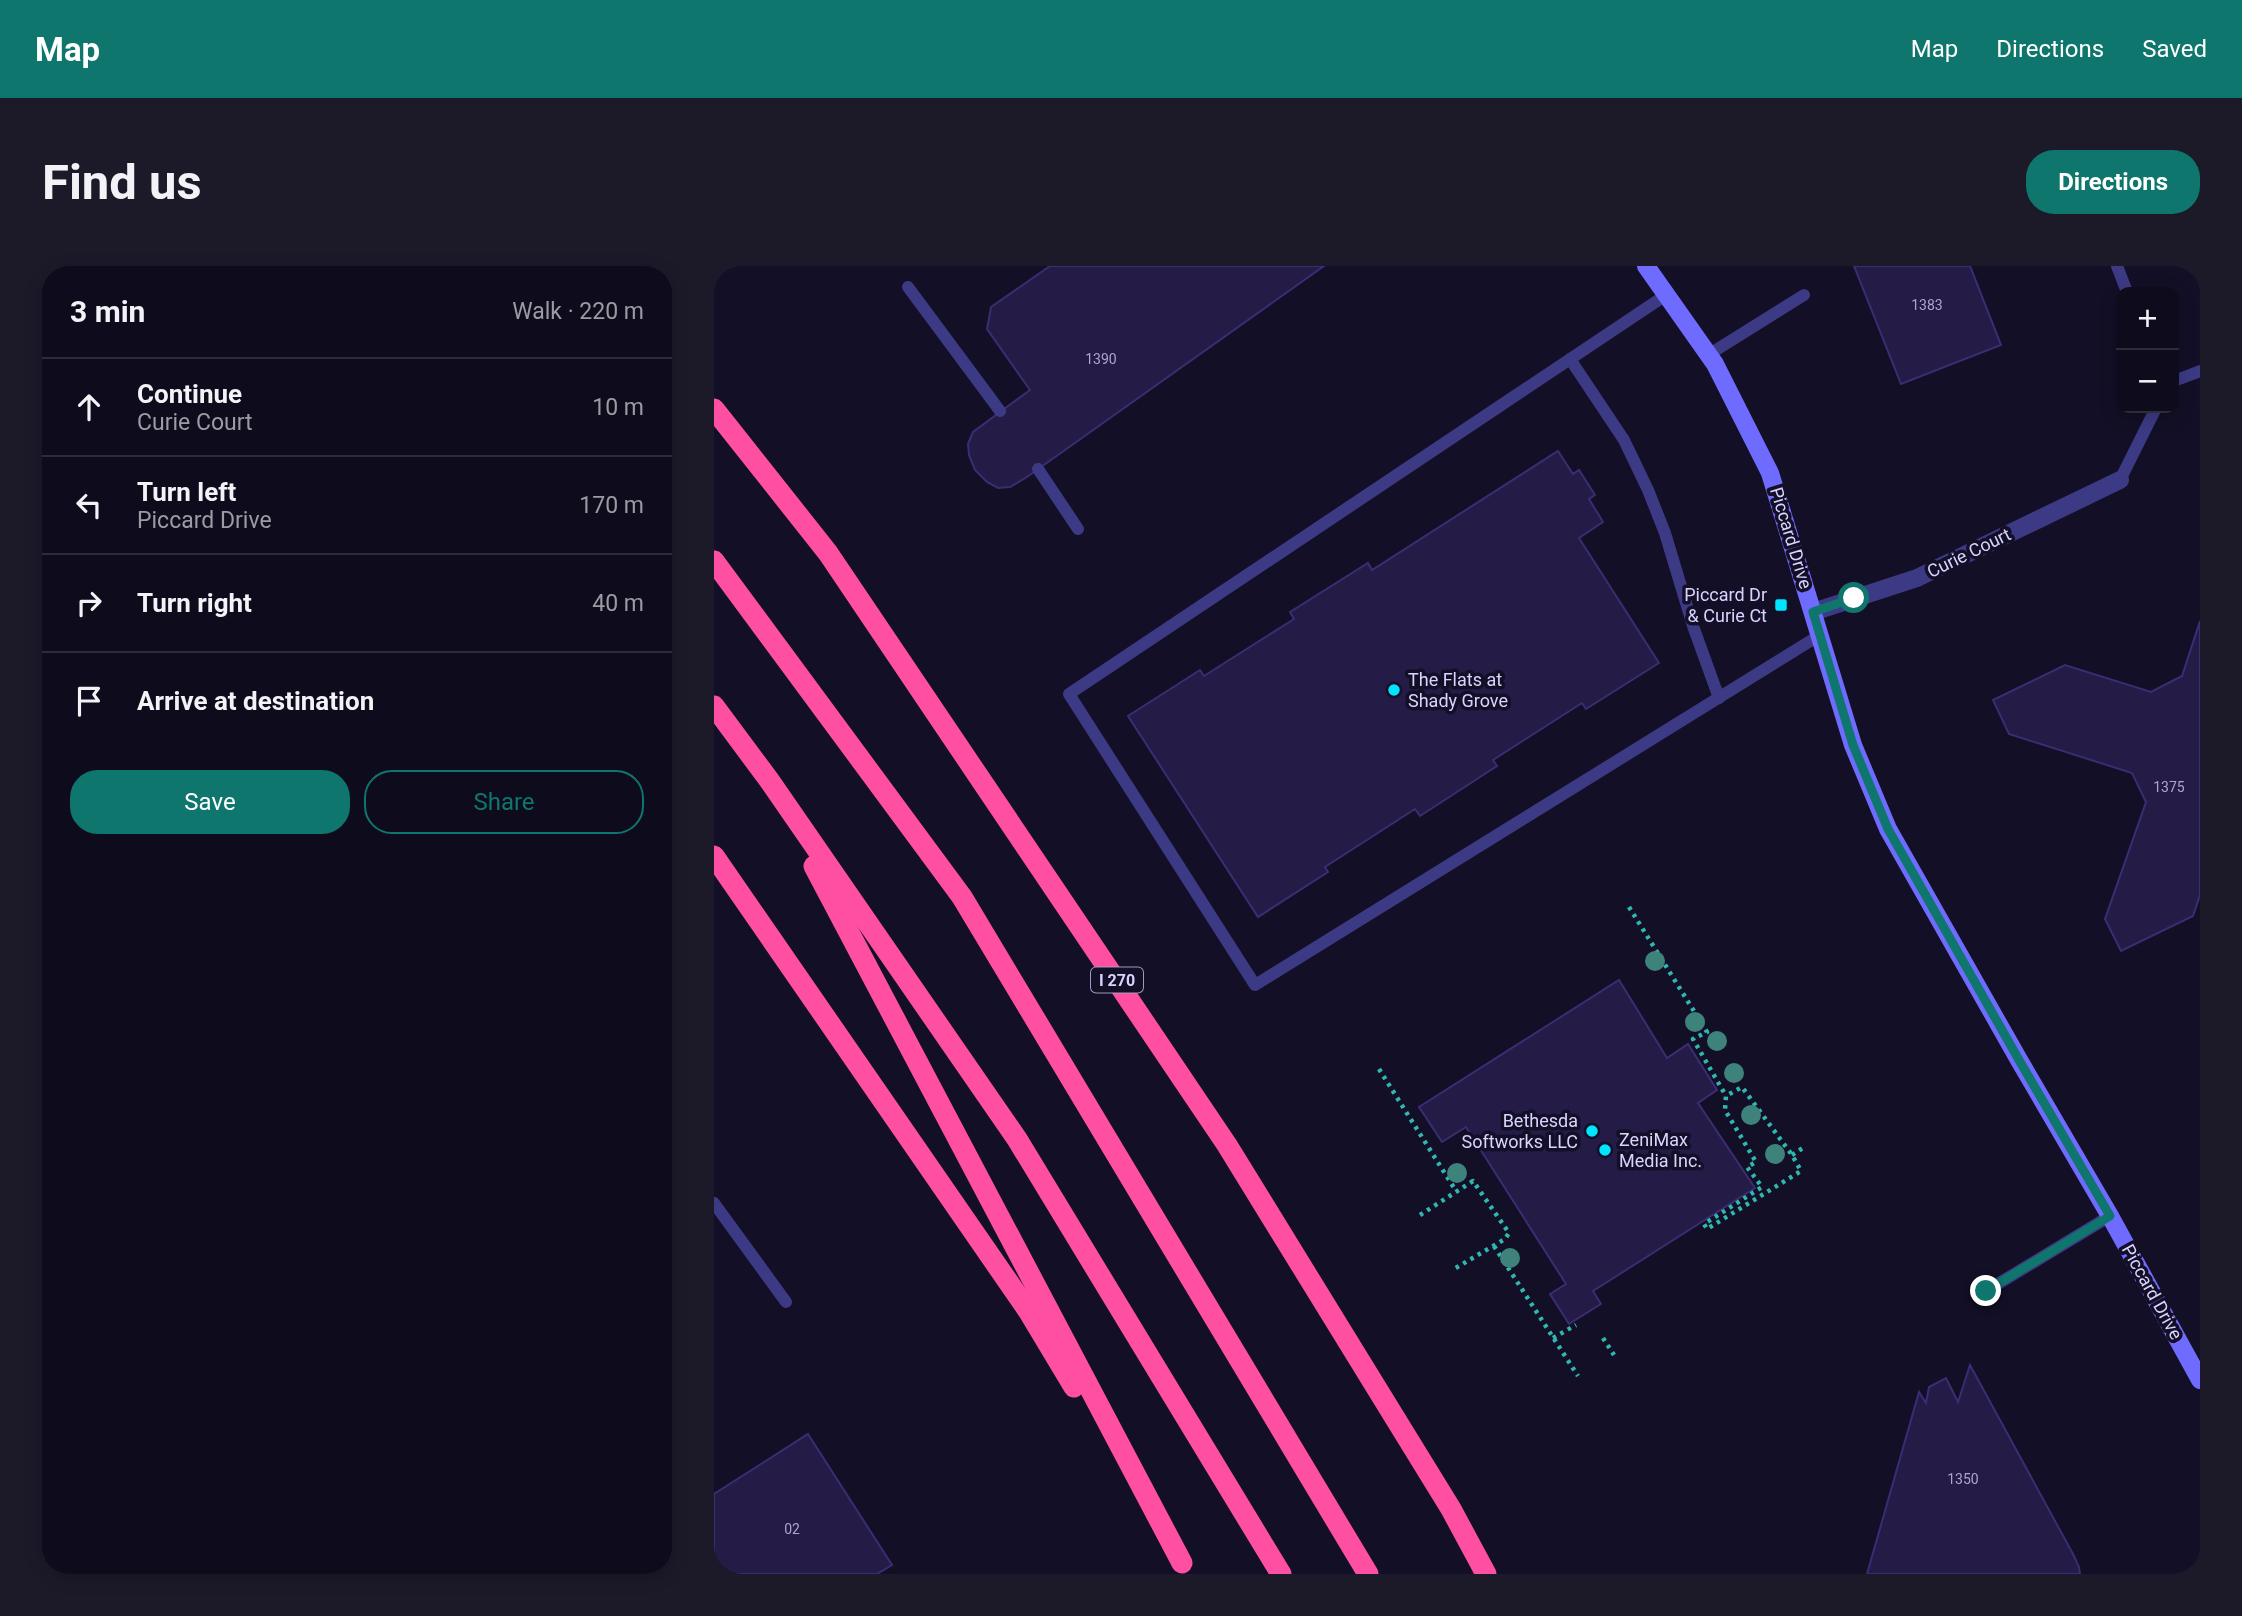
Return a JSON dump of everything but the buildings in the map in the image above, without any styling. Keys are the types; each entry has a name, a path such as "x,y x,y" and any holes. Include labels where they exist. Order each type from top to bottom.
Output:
{"highway":[{"name":"I 270","path":"714,409 828,553 1227,1145 1451,1509 1486,1574"},
{"path":"714,561 962,897 1368,1574"},
{"path":"714,706 769,780 1017,1139 1281,1574"},
{"path":"769,780 1185,1568"},
{"path":"714,856 1028,1312 1185,1568"}],"street":[{"name":"Piccard Drive","path":"1646,266 1708,355 1770,473 1853,745 1888,829 2110,1216 2200,1380"},
{"name":"Curie Court","path":"1813,612 1917,578 2120,480"}],"lane":[{"path":"2117,266 2125,287"},
{"path":"908,287 1000,411"},
{"path":"1666,295 1069,694 1255,985 1820,635"},
{"path":"1708,355 1804,295"},
{"path":"1570,359 1624,440 1648,490 1665,533 1693,626 1719,698"},
{"path":"2179,379 2200,371"},
{"path":"2120,480 2154,413"},
{"path":"1038,469 1078,528"},
{"path":"714,1203 786,1302"},
{"path":"1986,1291 2110,1216"}],"path":[{"path":"1629,907 1707,1032 1693,1038 1726,1096 1725,1110 1756,1162 1747,1167 1762,1186 1704,1224 1707,1229 1801,1171 1793,1155 1742,1087 1726,1096"},
{"path":"1379,1069 1456,1191"},
{"path":"1793,1155 1806,1146"},
{"path":"1420,1215 1473,1181 1509,1233 1494,1246 1454,1269"},
{"path":"1494,1246 1578,1376"},
{"path":"1553,1338 1576,1325"},
{"path":"1603,1338 1614,1355"}],"place":[{"name":"Piccard Dr & Curie Ct","path":"1781,605"},
{"name":"The Flats at Shady Grove","path":"1394,690"},
{"name":"Bethesda Softworks LLC","path":"1592,1131"},
{"name":"ZeniMax Media Inc.","path":"1605,1150"}],"route":[{"path":"1854,598 1813,612 1853,745 1867,779 1888,829 2110,1216 1986,1291"}]}
